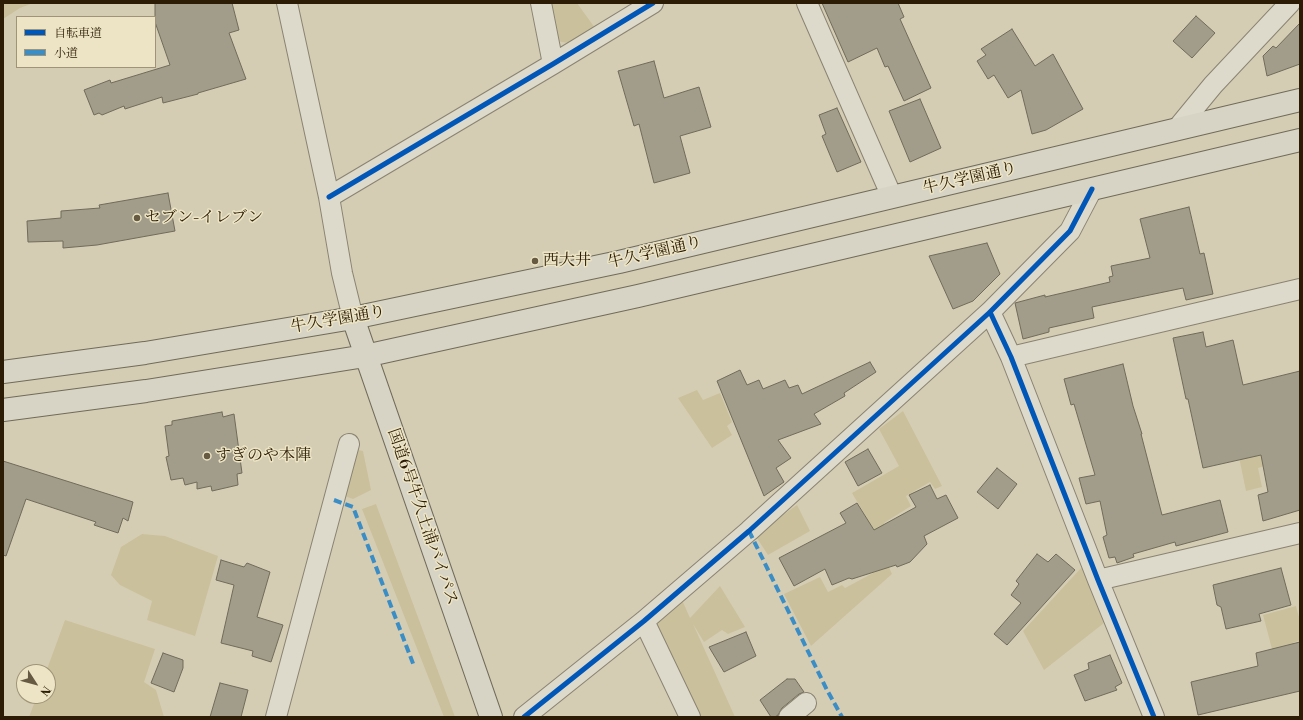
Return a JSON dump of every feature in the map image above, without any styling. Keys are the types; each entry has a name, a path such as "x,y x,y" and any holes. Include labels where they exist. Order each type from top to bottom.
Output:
{"highway":[{"name":"牛久学園通り","path":"3,372 145,353 353,318 619,262 1300,100"},
{"path":"3,410 146,391 365,356 638,296 1300,140"},
{"name":"国道6号牛久土浦バイパス","path":"353,318 491,717"}],"street":[{"path":"287,3 329,197 342,273 353,318"},
{"path":"541,3 554,64"},
{"path":"329,197 554,64 653,3"},
{"path":"807,3 892,197"},
{"path":"1176,130 1213,85 1290,3"},
{"path":"524,717 644,621 749,531 990,312 1070,231 1092,189"},
{"path":"1011,357 1300,289"},
{"path":"990,312 1011,357 1098,580 1154,717"},
{"path":"276,717 349,444"},
{"path":"1098,580 1300,533"},
{"path":"644,621 690,717"},
{"path":"789,717 806,703"}],"shaded area":[{"path":"3,3 33,3 20,8 3,19"},
{"path":"552,3 577,3 595,28 568,43 557,41"},
{"path":"1250,389 1265,466 1258,468 1262,487 1246,491 1226,394"},
{"path":"697,390 703,400 720,393 732,422 727,426 732,435 712,448 678,398"},
{"path":"903,411 942,486 935,489 930,482 906,496 911,506 884,523 897,548 889,555 852,493 899,466 879,429"},
{"path":"358,450 363,451 371,490 353,499 345,496"},
{"path":"376,504 455,717 444,717 362,509"},
{"path":"797,505 810,531 768,555 755,535"},
{"path":"142,534 165,536 218,556 195,636 147,620 152,601 120,585 111,575 121,547"},
{"path":"888,565 892,574 811,646 784,594 820,577 828,592 842,585 845,588"},
{"path":"1082,567 1104,623 1044,670 1023,631"},
{"path":"720,586 745,627 728,634 722,630 704,642 693,624 735,717 695,717 658,638 658,619 682,600 690,618"},
{"path":"1296,606 1300,621 1300,640 1293,643 1297,658 1276,664 1263,615"},
{"path":"65,620 155,649 144,682 156,690 164,717 29,717 34,704 56,704 56,664 49,664"}],"building":[{"path":"155,3 232,3 239,30 229,33 246,79 163,103 162,97 125,109 124,106 102,115 99,113 94,115 84,90 110,80 111,83 170,65 156,25"},
{"path":"822,3 898,3 904,17 900,19 931,88 904,101 888,66 885,67 877,48 848,62"},
{"path":"1196,16 1215,33 1192,58 1173,41"},
{"path":"1300,23 1300,64 1267,76 1263,56 1273,46 1276,48"},
{"path":"1012,29 1035,66 1053,54 1083,109 1046,130 1032,134 1021,90 1008,98 994,75 988,79 977,61 986,55 981,49"},
{"path":"654,61 664,98 699,87 711,127 680,136 690,173 654,183 639,124 634,126 618,71"},
{"path":"920,99 941,148 910,162 889,111"},
{"path":"837,108 861,162 837,172 822,136 826,134 819,115"},
{"path":"168,193 175,231 97,245 63,248 63,241 28,242 27,221 61,218 61,211 100,208 99,205"},
{"path":"1189,207 1200,254 1204,253 1213,294 1186,300 1183,288 1092,307 1094,318 1049,328 1049,332 1023,339 1015,303 1045,295 1045,297 1110,282 1109,277 1113,276 1111,266 1150,258 1140,219"},
{"path":"987,243 1000,274 973,301 953,309 929,256"},
{"path":"1203,332 1206,347 1233,340 1243,385 1300,371 1300,510 1263,521 1258,495 1268,492 1261,455 1203,468 1173,338"},
{"path":"870,362 876,372 844,393 845,396 814,414 821,424 778,440 791,458 776,468 784,482 764,496 717,381 740,370 747,385 759,380 763,389 785,380 789,388 798,385 802,394"},
{"path":"1123,364 1162,515 1220,500 1228,532 1176,546 1175,542 1133,554 1134,557 1117,563 1115,557 1109,558 1103,537 1107,535 1100,501 1086,504 1079,478 1095,475 1074,404 1071,405 1064,379"},
{"path":"222,412 223,417 234,414 242,473 237,474 238,485 212,491 211,486 197,489 197,482 185,485 183,478 171,480 166,457 169,456 165,426 172,425 172,421"},
{"path":"868,449 882,473 858,486 845,462"},
{"path":"3,461 133,502 128,521 123,518 118,533 94,525 96,522 26,499 6,556 3,555"},
{"path":"997,468 1017,484 998,509 977,492"},
{"path":"930,485 937,499 946,495 958,518 924,536 927,544 910,562 852,579 849,578 832,585 825,569 794,586 779,558 846,523 840,513 857,503 874,530 916,507 909,495"},
{"path":"1037,554 1048,562 1056,554 1075,570 1007,645 994,634 1021,603 1011,595 1019,584 1016,581"},
{"path":"221,560 244,567 247,563 270,572 257,617 283,625 271,662 252,656 253,651 221,643 234,585 216,580"},
{"path":"1281,568 1291,605 1259,614 1261,621 1226,629 1221,607 1217,605 1213,585"},
{"path":"746,632 756,656 724,672 709,647"},
{"path":"1300,642 1300,691 1198,715 1191,682 1258,666 1256,653"},
{"path":"163,653 183,660 183,668 174,692 151,683"},
{"path":"1110,655 1122,683 1115,687 1117,690 1085,701 1074,675 1089,669 1088,663"},
{"path":"787,679 795,679 804,692 799,694 782,708 778,715 771,717 760,700"},
{"path":"220,683 248,690 241,717 210,717"}],"marked path":[{"path":"334,500 353,507 414,666"},
{"path":"749,531 827,690 842,717"}],"cycle path":[{"path":"329,197 653,3"},
{"path":"524,717 644,621 749,531 990,312 1070,231 1092,189"},
{"path":"990,312 1011,357 1098,580 1154,717"}],"place":[{"name":"セブン-イレブン","path":"137,218"},
{"name":"西大井","path":"535,261"},
{"name":"すぎのや本陣","path":"207,456"}]}
